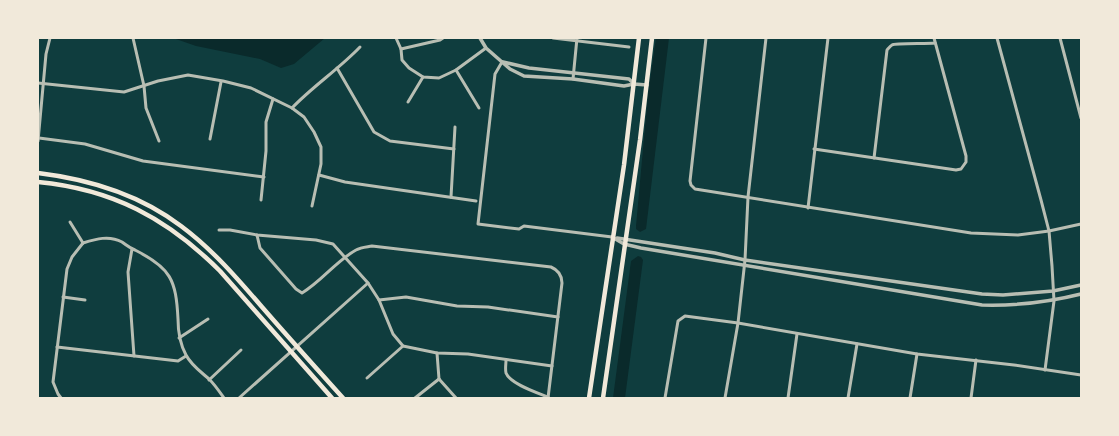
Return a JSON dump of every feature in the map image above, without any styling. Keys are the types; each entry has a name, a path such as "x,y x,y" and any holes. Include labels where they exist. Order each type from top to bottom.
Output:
{"main road":[{"path":"589,398 612,237 624,166 639,38"},
{"path":"603,398 647,85 652,38"},
{"path":"38,173 61,176 99,186 146,204 180,225 226,265 342,398"},
{"path":"38,182 72,187 116,199 142,211 176,232 206,256 332,398"}],"street":[{"path":"50,38 46,54 38,140 85,144 143,161 264,177"},
{"path":"133,38 144,86 146,108 159,141"},
{"path":"396,38 402,60 409,68 423,77 439,78 456,70 486,48"},
{"path":"400,49 443,38"},
{"path":"480,38 486,48 510,69 524,76 573,79 624,86 634,84 647,85"},
{"path":"553,38 629,47"},
{"path":"706,38 690,181 692,188 701,191 748,197 808,208 971,233 1018,235 1048,231 1081,224"},
{"path":"725,398 738,323 745,260 748,197 766,38"},
{"path":"808,208 828,38"},
{"path":"814,149 956,170 961,169 966,162 966,156 934,38"},
{"path":"996,38 1041,200 1048,231 1054,301 1045,370"},
{"path":"1060,38 1081,118"},
{"path":"573,79 577,40"},
{"path":"874,158 887,50 892,44 921,45 935,43"},
{"path":"292,108 305,95 350,59 360,47"},
{"path":"502,62 529,68 629,79 634,84"},
{"path":"502,62 495,74 478,224 519,229 524,226 612,237 641,248 982,305 1002,306 1054,301 1081,294"},
{"path":"337,68 374,132 390,141 454,149"},
{"path":"456,70 478,108"},
{"path":"38,83 124,92 158,81 188,75 251,88 292,108 310,123 321,147 321,164 312,206"},
{"path":"408,102 423,77"},
{"path":"210,139 221,82"},
{"path":"261,200 266,151 266,122 273,99"},
{"path":"451,197 456,127"},
{"path":"319,175 345,182 476,201"},
{"path":"70,222 83,243"},
{"path":"219,230 316,240 333,244 368,283 379,300 393,334 403,346 437,353 468,354 552,366"},
{"path":"257,234 260,248 296,289 302,293 312,288 345,257 357,249 372,246 551,267 556,269 562,277 562,283 548,397 529,390 509,377 506,374 506,360"},
{"path":"61,398 53,382 67,269 72,257 83,243 97,239 110,238 152,259 168,274 174,285 177,301 179,338 186,356 224,398"},
{"path":"624,242 715,253 745,260 982,294 1003,295 1053,292 1081,285"},
{"path":"132,249 128,272 134,356"},
{"path":"239,398 368,283"},
{"path":"64,297 85,300"},
{"path":"379,300 406,297 457,306 488,307 558,317"},
{"path":"665,398 678,321 685,316 738,323 917,354 976,360 1081,376"},
{"path":"179,338 208,319"},
{"path":"788,398 797,334"},
{"path":"848,398 857,344"},
{"path":"367,378 403,346"},
{"path":"57,347 178,361 186,356"},
{"path":"209,380 241,350"},
{"path":"437,353 439,379 456,398"},
{"path":"910,398 917,354"},
{"path":"971,398 976,360"},
{"path":"415,398 439,379"}],"water":[{"path":"173,38 325,38 294,64 281,68 260,59 196,46"},
{"path":"656,38 669,38 646,229 640,232 636,229 636,226 648,94"},
{"path":"638,256 643,260 625,398 613,398 631,261"}]}
